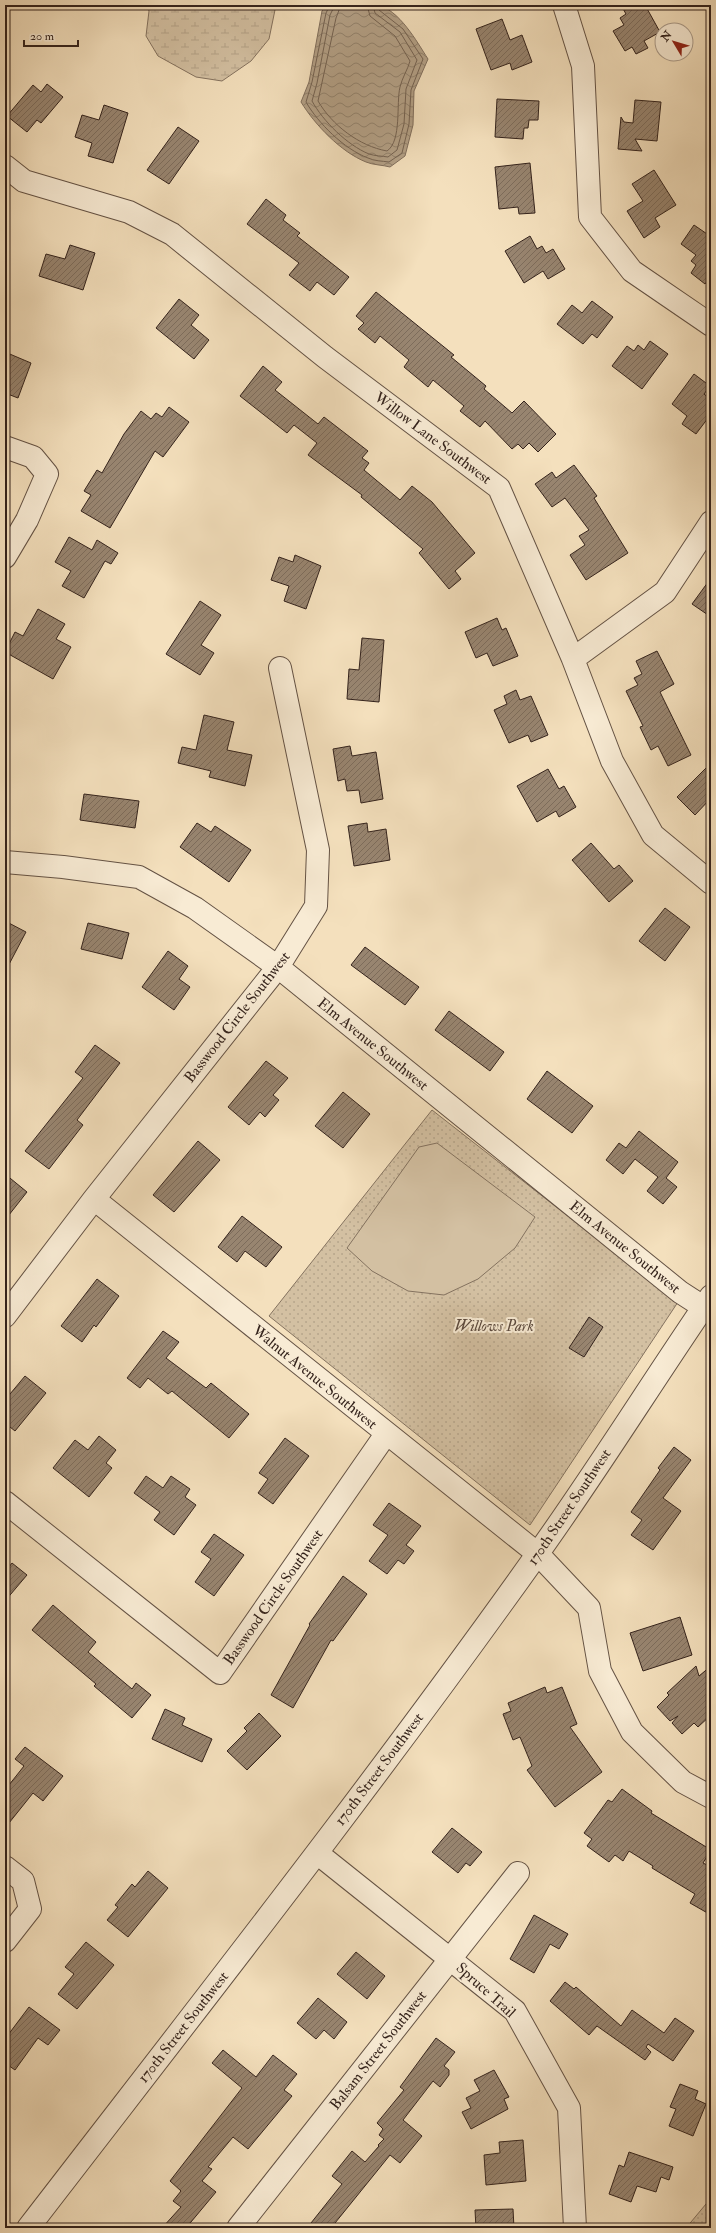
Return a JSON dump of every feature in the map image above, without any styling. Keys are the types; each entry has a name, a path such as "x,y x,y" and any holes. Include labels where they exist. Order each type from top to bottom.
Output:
{"street":[{"path":"564,5 583,66 590,216 632,271 711,325"},
{"name":"Willow Lane Southwest","path":"5,166 24,181 129,212 172,234 325,357 499,488 573,659 612,761 653,835 711,884"},
{"path":"5,447 33,457 47,474 26,520 5,557"},
{"path":"573,659 665,592 711,522"},
{"name":"Basswood Circle Southwest","path":"5,1316 94,1199 278,967 316,906 318,850 280,668"},
{"name":"Elm Avenue Southwest","path":"5,862 63,867 139,877 195,908 278,967 680,1292 708,1305"},
{"name":"Walnut Avenue Southwest","path":"94,1199 538,1554 589,1608 600,1671 632,1732 683,1782 711,1797"},
{"name":"170th Street Southwest","path":"28,2228 317,1853 538,1554 708,1305"},
{"name":"Basswood Circle Southwest","path":"5,1502 220,1672 386,1434"},
{"name":"Spruce Trail","path":"317,1853 515,2011 569,2108 575,2228"},
{"path":"5,1867 23,1881 30,1909 5,1942"},
{"name":"Balsam Street Southwest","path":"238,2228 518,1873"}],"green space":[{"path":"147,5 276,5 269,39 251,61 222,81 196,77 158,56 146,36 149,11"},
{"name":"Willows Park","path":"432,1110 678,1302 530,1525 269,1316"},
{"path":"437,1143 535,1217 515,1248 478,1279 444,1295 408,1291 372,1271 347,1248 419,1147"},
{"path":"711,2198 711,2228 686,2228"}],"water":[{"path":"365,4 377,5 385,8 400,19 407,27 428,59 414,91 413,125 405,156 390,167 369,163 347,152 329,137 301,102 309,82 322,11 327,5"}],"building":[{"path":"621,5 645,5 654,22 654,35 644,41 648,48 636,54 632,47 625,51 613,31 624,25 620,18 626,14"},
{"path":"502,19 510,40 522,35 532,62 512,70 510,63 491,70 476,29"},
{"path":"47,84 63,97 41,123 37,120 27,132 7,116 33,85 41,92"},
{"path":"497,99 539,101 538,120 529,120 528,128 524,128 523,139 495,137"},
{"path":"635,100 661,102 657,141 635,139 642,151 618,149 621,117 624,122 633,123"},
{"path":"104,105 128,113 113,163 88,156 92,143 75,137 82,115 99,120"},
{"path":"178,127 199,141 169,184 147,170"},
{"path":"530,163 535,213 519,214 518,207 499,209 495,167"},
{"path":"654,170 676,205 655,218 660,227 644,238 627,211 643,201 632,184"},
{"path":"266,199 286,215 283,220 300,233 297,236 349,277 334,295 317,282 310,291 289,275 299,263 247,224"},
{"path":"694,225 710,236 711,234 711,276 705,284 691,273 696,265 691,261 696,255 681,244"},
{"path":"530,236 537,249 542,246 546,253 553,249 565,269 548,279 543,271 524,283 505,251"},
{"path":"70,245 95,253 83,290 39,276 46,254 65,259"},
{"path":"376,292 454,355 451,357 486,386 484,389 512,413 524,401 556,434 538,452 529,443 523,449 518,444 512,449 485,421 480,427 460,411 464,406 433,380 428,387 404,367 409,360 380,336 375,343 358,329 364,323 356,316"},
{"path":"179,299 199,315 191,325 209,340 194,359 156,328"},
{"path":"592,301 613,317 597,338 592,334 583,344 557,324 572,305 582,313"},
{"path":"650,341 668,354 642,389 612,366 627,346 634,351 638,345 644,350"},
{"path":"5,352 31,363 18,398 5,393"},
{"path":"263,366 282,382 275,390 318,424 324,417 368,451 362,458 369,463 364,470 400,500 412,486 432,502 475,553 455,571 461,579 449,589 419,553 423,549 361,497 362,495 308,455 317,443 294,425 287,433 240,396"},
{"path":"694,374 710,386 704,394 711,400 711,414 696,434 682,424 687,416 672,404"},
{"path":"169,407 189,422 163,457 155,451 110,528 81,511 91,495 84,491 97,470 102,473 124,434 141,411 151,419 156,413 162,417"},
{"path":"574,465 597,496 594,498 628,553 586,580 570,555 585,545 579,536 589,530 565,498 552,507 535,484 552,472 556,478"},
{"path":"69,537 92,550 97,540 118,553 111,564 105,561 84,598 62,586 71,571 55,562"},
{"path":"295,555 321,566 306,609 284,601 289,586 271,580 279,557 293,562"},
{"path":"711,578 711,617 692,604"},
{"path":"200,601 221,615 201,645 214,653 200,675 166,654"},
{"path":"38,609 65,624 56,639 71,647 53,679 5,652 15,632 23,636"},
{"path":"497,618 502,630 506,628 518,656 493,666 487,653 476,658 465,632"},
{"path":"362,638 384,640 379,702 347,699 349,669 359,670"},
{"path":"657,651 674,684 660,692 691,755 668,766 658,746 651,750 640,727 643,726 626,691 638,685 634,678 642,674 636,661"},
{"path":"516,690 520,700 531,696 548,735 531,742 528,735 509,743 494,710 507,704 504,696"},
{"path":"204,715 234,722 227,750 252,755 245,786 209,777 211,771 178,763 182,747 196,750"},
{"path":"350,746 352,756 376,752 383,799 361,803 359,790 347,791 345,779 338,781 333,749"},
{"path":"711,763 711,798 695,815 677,797"},
{"path":"548,769 559,789 564,786 576,807 559,817 556,811 537,822 517,786"},
{"path":"84,794 139,801 135,828 80,820"},
{"path":"197,823 211,832 215,826 251,850 229,882 180,847"},
{"path":"367,823 368,832 386,829 390,860 354,866 348,826"},
{"path":"591,843 614,869 619,865 633,881 609,902 572,860"},
{"path":"665,908 690,927 665,961 639,941"},
{"path":"5,921 26,932 5,972"},
{"path":"88,923 129,933 122,959 81,949"},
{"path":"365,947 419,987 405,1005 351,965"},
{"path":"168,951 188,966 179,979 190,987 174,1010 142,987"},
{"path":"449,1011 504,1052 490,1071 435,1030"},
{"path":"95,1045 120,1063 77,1120 83,1125 49,1169 25,1151 83,1078 75,1072"},
{"path":"266,1061 288,1078 273,1095 279,1100 265,1117 260,1112 249,1125 228,1107"},
{"path":"547,1071 593,1106 572,1133 527,1099"},
{"path":"343,1092 370,1114 343,1148 315,1126"},
{"path":"639,1131 678,1162 666,1178 677,1187 663,1204 647,1191 658,1177 635,1159 623,1174 606,1160 619,1143 626,1148"},
{"path":"198,1141 220,1160 174,1212 153,1195"},
{"path":"5,1174 27,1192 5,1220"},
{"path":"242,1216 282,1247 266,1267 245,1251 237,1262 218,1247"},
{"path":"97,1279 119,1296 96,1327 94,1325 82,1342 61,1326"},
{"path":"589,1317 603,1327 584,1357 569,1348"},
{"path":"163,1331 179,1342 166,1358 206,1388 211,1383 249,1414 229,1438 172,1391 168,1394 148,1378 140,1388 127,1378"},
{"path":"25,1376 46,1393 15,1431 5,1423 5,1400"},
{"path":"99,1436 116,1450 106,1463 112,1468 89,1497 53,1468 75,1440 88,1450"},
{"path":"285,1438 309,1456 273,1504 258,1493 268,1479 259,1473"},
{"path":"674,1447 691,1460 663,1498 681,1511 653,1550 631,1535 642,1520 631,1512 660,1470 658,1468"},
{"path":"146,1476 163,1488 171,1476 190,1489 185,1497 196,1505 174,1535 154,1520 160,1512 134,1493"},
{"path":"389,1503 421,1526 406,1545 414,1551 404,1564 398,1560 387,1574 369,1561 388,1535 373,1525"},
{"path":"214,1534 244,1555 214,1596 195,1582 211,1559 201,1552"},
{"path":"12,1563 27,1575 5,1601 5,1572"},
{"path":"343,1576 367,1594 333,1641 331,1640 293,1708 271,1695 310,1625 309,1624"},
{"path":"53,1605 96,1642 88,1652 132,1689 136,1683 151,1695 132,1718 94,1686 96,1684 32,1630"},
{"path":"680,1617 692,1655 643,1671 630,1633"},
{"path":"696,1666 699,1676 711,1666 711,1715 698,1727 694,1723 682,1734 672,1723 678,1716 670,1721 657,1707 669,1695 667,1693"},
{"path":"545,1687 547,1693 562,1687 577,1724 570,1727 602,1772 555,1807 527,1770 532,1766 520,1737 513,1740 503,1714 511,1711 508,1703"},
{"path":"165,1709 185,1718 182,1725 212,1739 202,1762 152,1739"},
{"path":"259,1713 281,1736 247,1770 227,1751 247,1731 244,1728"},
{"path":"25,1747 63,1776 43,1801 33,1793 5,1828 5,1790 24,1766 15,1759"},
{"path":"622,1789 652,1811 651,1813 711,1850 703,1863 711,1867 711,1915 690,1903 695,1894 652,1868 653,1866 629,1851 623,1861 615,1855 609,1862 587,1846 592,1839 584,1833 608,1800 612,1802"},
{"path":"452,1828 482,1852 470,1866 466,1863 458,1873 432,1852"},
{"path":"148,1871 168,1888 128,1937 107,1920 118,1907 115,1905 132,1884 135,1887"},
{"path":"534,1915 568,1934 559,1949 550,1944 534,1973 510,1959"},
{"path":"86,1942 114,1965 77,2009 58,1994 74,1974 65,1967"},
{"path":"356,1952 385,1976 367,1999 337,1974"},
{"path":"565,1982 574,1989 576,1987 621,2026 632,2010 664,2033 675,2018 694,2031 673,2061 648,2044 646,2047 651,2052 645,2060 597,2026 589,2035 550,2001"},
{"path":"318,1998 347,2022 334,2039 324,2030 316,2039 297,2023"},
{"path":"29,2007 60,2030 48,2045 38,2038 15,2070 5,2063 5,2039"},
{"path":"436,2038 455,2052 444,2066 449,2070 449,2075 440,2087 433,2081 403,2120 422,2136 400,2163 390,2155 331,2228 307,2228 342,2184 332,2176 352,2151 365,2162 384,2139 379,2135 383,2129 377,2123 404,2090 400,2087"},
{"path":"223,2050 256,2077 273,2055 297,2074 284,2090 292,2096 248,2149 233,2137 208,2167 212,2169 202,2181 216,2192 186,2228 162,2228 181,2207 173,2201 181,2191 170,2181 242,2088 212,2063"},
{"path":"494,2070 509,2097 504,2099 508,2109 471,2129 462,2112 471,2108 466,2098 480,2091 474,2080"},
{"path":"680,2084 698,2091 695,2099 706,2104 693,2136 669,2126 676,2109 670,2107"},
{"path":"523,2140 526,2181 486,2185 484,2155 500,2153 499,2142"},
{"path":"629,2152 673,2167 669,2180 661,2177 656,2192 637,2186 631,2202 609,2194 619,2165 624,2167"},
{"path":"513,2209 514,2228 476,2228 475,2210"}]}
